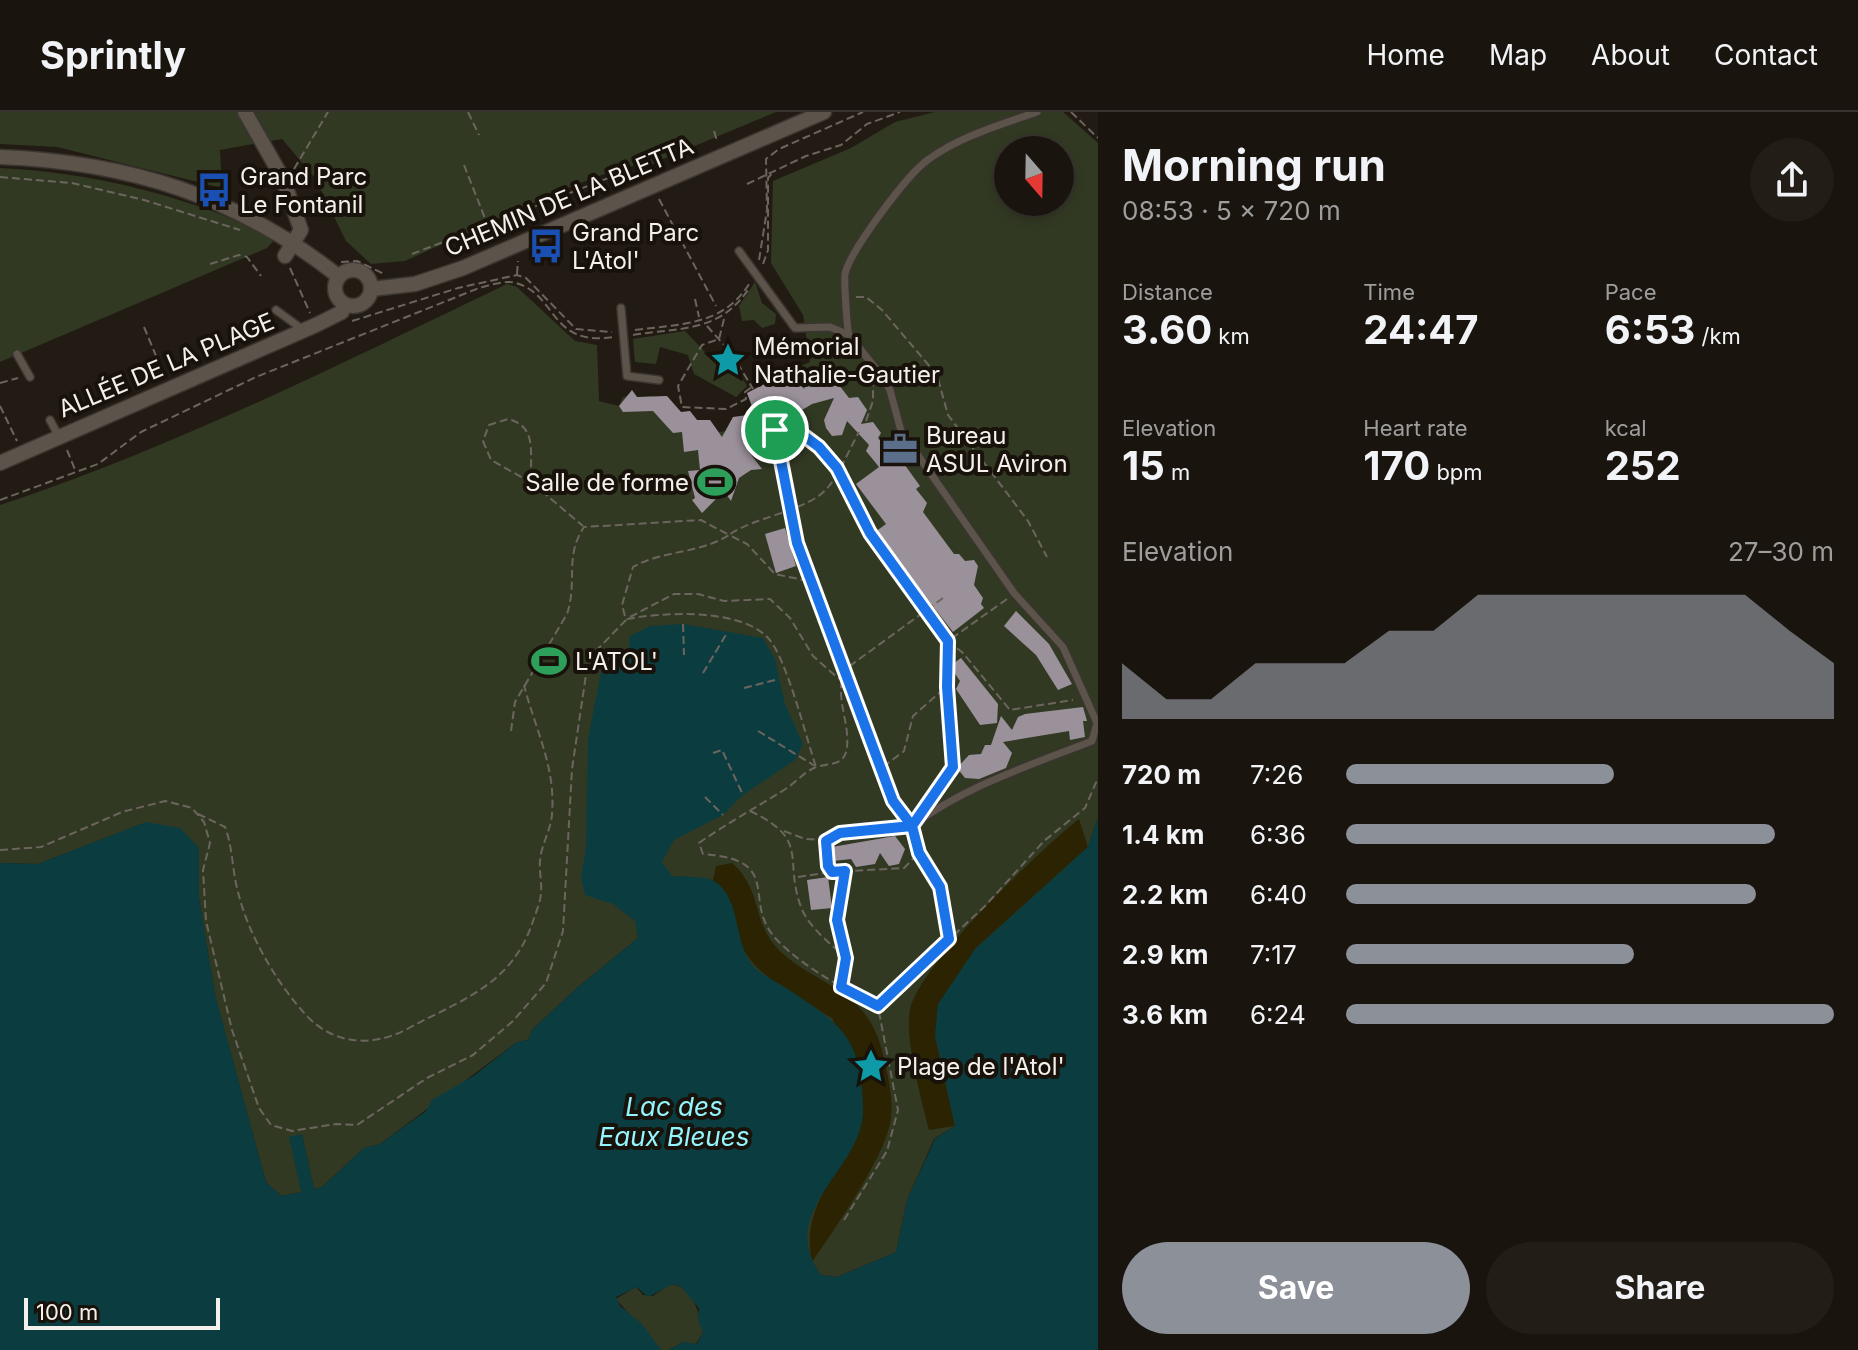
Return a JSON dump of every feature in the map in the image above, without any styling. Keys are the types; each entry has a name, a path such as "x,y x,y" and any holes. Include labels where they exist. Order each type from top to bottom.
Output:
{"street":[{"name":"CHEMIN DE LA BLETTA","path":"371,289 415,284 463,268 824,112"},
{"path":"249,115 283,179 301,230 285,256"},
{"path":"0,157 54,159 167,183 218,201 295,243 338,276"},
{"path":"348,270 360,271 368,278 371,289 362,304 344,304 334,292 338,276 348,270"},
{"name":"ALLÉE DE LA PLAGE","path":"0,463 58,435 310,328 342,312 344,304"}],"lane":[{"path":"912,826 935,808 1092,741 1097,723 1063,647 1014,593 901,431 890,390 849,335 845,325 848,303 845,274 882,211 911,175 955,144 1037,112"},
{"path":"739,251 795,328 830,327 849,335"},
{"path":"621,308 627,376 659,380"},
{"path":"276,310 310,328"},
{"path":"17,354 30,377"},
{"path":"50,420 58,435"}],"path":[{"path":"294,170 295,163 328,112"},
{"path":"468,112 479,135"},
{"path":"756,274 763,248 766,159 863,112"},
{"path":"747,184 806,156 841,145 867,124 900,112"},
{"path":"1071,112 1098,138"},
{"path":"714,131 719,147"},
{"path":"412,254 489,227 570,191 624,172 644,170 654,176 653,156"},
{"path":"464,165 489,227"},
{"path":"0,500 98,464 141,432 256,377 435,304 494,284 516,283 528,289 572,333 592,340 714,317 741,295 768,250 768,178 773,172"},
{"path":"0,177 72,183 144,200 241,231"},
{"path":"500,222 507,239"},
{"path":"210,264 239,255 247,257 261,276"},
{"path":"285,256 310,328"},
{"path":"349,322 458,288 517,275 526,278 576,329 603,334 623,333"},
{"path":"848,303 858,295 874,304 937,375 948,415 1028,521 1047,557"},
{"path":"695,299 699,317"},
{"path":"719,339 724,319"},
{"path":"707,326 719,339 752,388 745,392 746,399 726,409 682,407 678,386 702,345 719,339"},
{"path":"144,327 169,388"},
{"path":"866,421 874,390 869,362"},
{"path":"0,383 30,377"},
{"path":"0,406 23,453"},
{"path":"532,483 531,438 524,426 508,419 489,425 483,441 491,460 532,483 584,527 701,520 747,544 775,574 813,582"},
{"path":"949,939 940,887 919,853 912,826 893,801 847,668 797,543 775,430 803,435 819,447 837,468 870,533 948,641 963,653 1010,710 1087,698"},
{"path":"626,620 622,605 633,567 645,561 710,547 744,524 791,508 829,487 859,432"},
{"path":"58,435 76,472"},
{"path":"511,731 515,702 567,614 572,598 572,545 584,527"},
{"path":"948,641 1014,593"},
{"path":"0,850 41,847 122,812 165,801 192,808 204,822 210,843 203,870 206,921 232,1030 259,1108 271,1125 292,1131 336,1124 357,1125 427,1078 473,1055 513,1021 546,983 563,931 572,769 587,668 594,653 626,620 674,594 698,594 724,601 770,599 790,618 813,656 840,680"},
{"path":"758,731 816,767 829,767 843,759 847,748 840,680 847,668 943,598"},
{"path":"626,620 648,615 698,615 748,623 769,640 780,661 816,767"},
{"path":"683,624 684,655"},
{"path":"703,673 727,633"},
{"path":"928,802 953,767 947,687 948,641"},
{"path":"744,688 779,679"},
{"path":"197,813 225,827 231,844 237,892 248,922 282,985 305,1015 328,1035 356,1042 394,1036 476,995 512,964 528,934 541,894 540,859 552,816 551,771 524,685"},
{"path":"882,768 904,751 913,716 947,687"},
{"path":"713,753 722,750 743,795"},
{"path":"816,767 699,843 703,854 730,856 747,864 759,887 764,921 778,941 841,987 878,1006"},
{"path":"878,1006 985,906 1044,841 1085,808 1098,778"},
{"path":"705,797 723,815"},
{"path":"748,810 805,839 826,841 840,833 912,826"},
{"path":"783,830 791,845 802,908 821,935 846,958"},
{"path":"826,841 828,866 832,872"},
{"path":"797,878 832,872 904,868 919,853"},
{"path":"841,987 846,958 837,920 845,871"},
{"path":"844,1220 887,1151 898,1110 878,1006"}],"green space":[{"path":"0,112 776,112 661,160 615,170 562,190 405,261 371,264 346,241 315,178 282,139 220,150 222,188 57,147 0,144"},
{"name":"L'ATOL'","path":"935,112 1063,112 1098,143 1098,817 1088,847 955,1126 934,1139 907,1200 896,1252 837,1277 821,1275 812,1262 713,880 672,876 636,921 638,938 577,988 533,1029 528,1040 517,1042 380,1144 364,1148 322,1187 314,1189 302,1135 301,1192 281,1196 266,1182 215,996 199,898 199,848 147,822 38,864 0,863 0,505 193,431 507,284 517,287 575,341 597,345 599,401 619,406 623,397 635,394 638,398 652,396 655,401 667,396 682,413 690,411 697,420 710,420 716,428 714,433 726,431 733,417 745,418 748,412 753,411 747,393 778,377 783,386 796,379 792,370 810,362 803,315 771,263 773,181 851,148 895,122"},
{"path":"0,168 70,175 141,189 211,211 275,239 267,248 0,362"},
{"path":"755,282 762,303 776,314 775,324 762,328 754,320 742,321 739,306"},
{"path":"685,331 708,355 727,353 747,386 736,397 694,374 688,355 660,347 656,364 635,362 633,339"},
{"path":"670,1284 685,1290 690,1296 703,1332 696,1344 683,1342 669,1350 661,1350 616,1299 636,1287 643,1295 653,1296"}],"sand":[{"name":"Plage de l'Atol'","path":"1079,819 1088,847 975,949 935,1036 955,1126 929,1130 909,1036 910,1010 918,990 957,938 984,909"},
{"name":"Plage de l'Atol'","path":"732,863 748,883 764,927 777,948 847,996 867,1018 878,1039 888,1077 891,1118 880,1152 812,1262 810,1245 814,1215 826,1187 852,1146 833,1019 770,979 742,947 726,898 713,880 716,866"}],"water":[{"name":"Lac des Eaux Bleues","path":"683,624 763,638 775,659 785,704 803,744 795,760 743,795 723,815 674,840 662,862 672,876 710,879 723,889 734,910 743,947 755,968 821,1012 845,1035 853,1048 861,1084 863,1108 860,1130 851,1151 814,1209 808,1230 809,1251 821,1275 837,1277 896,1252 907,1200 935,1139 955,1126 935,1035 938,1004 975,949 1088,847 1098,817 1098,1350 669,1350 683,1342 697,1344 703,1332 698,1320 699,1308 681,1287 673,1284 648,1297 637,1287 616,1297 620,1306 642,1324 661,1350 0,1350 0,863 38,864 146,822 180,828 199,848 199,898 215,995 266,1182 281,1196 301,1192 289,1137 302,1134 314,1189 322,1187 364,1148 380,1144 426,1111 432,1100 475,1075 517,1042 528,1040 533,1029 577,988 638,938 635,921 613,904 585,895 581,878 586,848 588,739 602,667 628,654 630,636 650,626"}],"building":[{"path":"822,371 832,386 839,385 849,398 858,397 867,410 861,424 873,422 881,433 878,438 890,453 894,450 920,486 916,489 927,503 923,512 954,554 959,554 965,561 974,560 978,566 974,585 983,598 981,604 984,608 953,632 875,532 886,524 856,484 879,467 866,451 869,445 847,421 842,435 832,436 826,428 824,420 834,398 812,404 797,413 799,417 768,433 763,424 749,452 762,469 751,470 739,478 731,501 724,491 702,513 692,500 695,498 688,471 700,470 698,450 684,452 682,432 673,433 653,411 623,412 619,406 632,390 637,397 667,396 681,412 690,411 697,420 710,420 722,437 733,417 755,414 747,393 778,377 783,386 797,379 804,389 812,372"},
{"path":"785,528 796,566 776,573 765,534"},
{"path":"1016,611 1049,644 1072,684 1058,690 1036,655 1004,626"},
{"path":"961,658 998,704 997,723 980,725 956,689 960,681 950,666"},
{"path":"1083,707 1087,721 1083,721 1085,737 1070,740 1069,731 1003,742 1012,753 1006,768 979,779 965,778 957,768 969,755 981,754 985,745 991,745 1001,716 1012,730 1018,717 1025,714"},
{"path":"895,836 905,849 899,864 889,866 880,853 875,864 856,867 851,859 833,861 832,847"},
{"path":"828,877 832,908 811,910 807,880"}],"place":[{"name":"Grand Parc Le Fontanil","path":"214,190"},
{"name":"Grand Parc L'Atol'","path":"546,246"},
{"name":"Mémorial Nathalie-Gautier","path":"728,360"},
{"name":"Bureau ASUL Aviron","path":"900,449"},
{"name":"Salle de forme","path":"715,482"},
{"name":"L'ATOL'","path":"549,661"},
{"name":"Plage de l'Atol'","path":"871,1066"}],"route":[{"path":"775,430 797,543 847,668 893,801 912,826 919,853 940,887 949,939 878,1006 841,987 846,958 837,920 845,871 832,872 828,866 826,841 840,833 912,826 953,767 947,687 948,641 870,533 837,468 819,447 803,435 775,430"}]}
